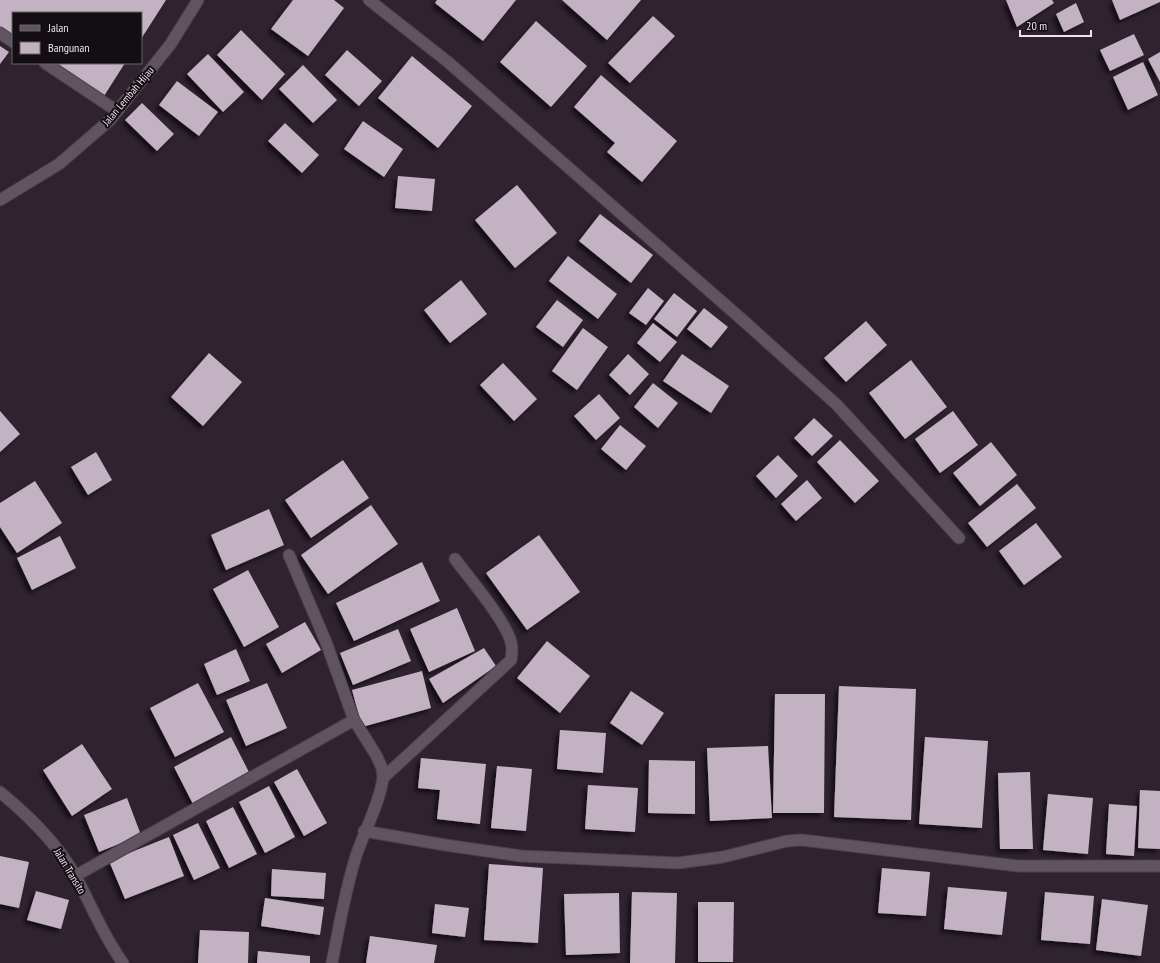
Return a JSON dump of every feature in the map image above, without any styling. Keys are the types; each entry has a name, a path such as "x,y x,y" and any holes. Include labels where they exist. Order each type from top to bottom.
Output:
{"street":[{"name":"Jalan Lembah Hijau","path":"0,200 59,164 114,115 170,45 198,0"},
{"path":"369,0 448,62 837,405 959,538"},
{"path":"0,33 12,41"},
{"path":"46,64 114,115"},
{"path":"289,555 326,642 354,720 376,755 382,768 382,788 364,831 348,883 332,963"},
{"path":"383,778 511,660 513,651 511,640 505,627 455,559"},
{"path":"75,876 354,720"},
{"name":"Jalan Transito","path":"0,792 24,812 54,845 75,876 111,947 123,963"},
{"path":"364,831 444,845 521,856 670,862 709,860 787,841 802,840 1018,866 1160,866"}],"building":[{"path":"0,0 166,0 142,37 142,12 12,12 12,35 0,28"},
{"path":"293,0 334,0 344,8 308,56 271,29"},
{"path":"437,0 516,0 483,41 435,3"},
{"path":"562,0 641,0 607,40"},
{"path":"1006,0 1052,0 1054,3 1017,27"},
{"path":"1112,0 1160,0 1160,2 1120,20"},
{"path":"1076,3 1084,22 1064,32 1056,14"},
{"path":"653,16 675,36 630,83 608,63"},
{"path":"536,21 587,66 551,107 500,62"},
{"path":"241,30 285,74 262,100 217,55"},
{"path":"1134,34 1144,55 1110,71 1100,50"},
{"path":"0,46 9,52 0,64"},
{"path":"347,50 382,81 359,106 325,75"},
{"path":"1160,52 1160,82 1148,59"},
{"path":"208,54 244,92 223,112 187,74"},
{"path":"412,56 472,106 438,148 378,98"},
{"path":"1143,62 1158,95 1128,110 1113,77"},
{"path":"56,64 124,64 104,96"},
{"path":"303,65 337,100 313,123 279,89"},
{"path":"601,75 677,141 642,182 607,152 615,143 574,107"},
{"path":"177,81 218,112 199,136 159,105"},
{"path":"142,103 174,134 157,151 125,120"},
{"path":"363,121 403,149 384,177 344,149"},
{"path":"285,123 319,155 302,173 268,141"},
{"path":"398,176 435,179 432,211 395,208"},
{"path":"517,185 557,233 515,268 475,220"},
{"path":"600,214 653,255 631,283 579,241"},
{"path":"568,256 617,294 598,319 549,281"},
{"path":"461,280 487,314 450,343 424,310"},
{"path":"648,288 664,301 646,325 629,313"},
{"path":"674,293 697,311 677,337 654,319"},
{"path":"557,300 583,320 563,347 536,327"},
{"path":"704,308 728,327 711,348 687,329"},
{"path":"866,321 887,345 846,382 824,358"},
{"path":"653,323 677,342 660,362 637,343"},
{"path":"583,328 608,347 577,390 552,371"},
{"path":"209,353 242,382 203,426 171,397"},
{"path":"628,354 649,374 630,395 609,375"},
{"path":"682,354 729,386 711,413 663,381"},
{"path":"911,360 947,407 905,439 869,393"},
{"path":"503,363 537,399 514,421 480,385"},
{"path":"653,383 678,403 658,428 634,407"},
{"path":"599,394 620,418 596,440 574,416"},
{"path":"0,411 20,434 0,452"},
{"path":"953,411 978,445 940,473 915,439"},
{"path":"814,418 833,436 812,456 794,438"},
{"path":"620,425 646,446 626,470 601,449"},
{"path":"840,440 879,481 855,503 817,462"},
{"path":"991,442 1017,475 980,506 953,473"},
{"path":"96,452 112,480 88,495 71,467"},
{"path":"778,455 798,476 776,498 756,476"},
{"path":"343,460 369,498 311,538 285,500"},
{"path":"807,480 822,498 796,521 781,504"},
{"path":"35,481 62,523 17,553 0,527 0,503"},
{"path":"1017,484 1036,508 987,547 968,523"},
{"path":"371,505 398,544 328,594 301,555"},
{"path":"269,509 284,545 226,570 211,535"},
{"path":"1036,523 1062,557 1024,585 999,551"},
{"path":"539,535 580,592 527,630 486,573"},
{"path":"60,536 76,568 32,590 17,558"},
{"path":"422,562 440,601 354,641 336,603"},
{"path":"248,570 279,627 244,647 213,589"},
{"path":"457,608 475,651 429,672 410,629"},
{"path":"305,622 321,650 282,673 266,644"},
{"path":"398,629 411,661 353,685 340,653"},
{"path":"547,641 590,676 560,713 517,678"},
{"path":"484,648 496,666 443,703 429,679"},
{"path":"236,649 250,681 217,695 204,664"},
{"path":"422,671 431,708 362,727 352,690"},
{"path":"198,683 224,732 175,757 150,708"},
{"path":"267,683 287,728 246,746 226,700"},
{"path":"839,686 916,689 911,820 834,817"},
{"path":"631,691 664,713 642,745 610,723"},
{"path":"775,694 825,694 824,813 773,813"},
{"path":"560,730 606,733 603,773 557,769"},
{"path":"231,737 251,776 194,806 174,767"},
{"path":"925,737 988,741 982,828 919,824"},
{"path":"82,744 112,789 72,816 43,770"},
{"path":"768,746 772,818 710,821 707,748"},
{"path":"421,758 486,764 480,824 437,819 440,790 418,788"},
{"path":"649,760 695,761 695,814 648,813"},
{"path":"497,766 532,769 526,831 491,828"},
{"path":"297,769 327,823 304,836 274,782"},
{"path":"1030,772 1033,849 1000,849 998,773"},
{"path":"588,785 638,788 635,832 585,829"},
{"path":"269,786 295,837 265,853 239,802"},
{"path":"1140,790 1160,791 1160,849 1138,848"},
{"path":"1048,794 1093,798 1088,854 1043,850"},
{"path":"127,798 141,835 99,852 84,815"},
{"path":"1109,804 1137,806 1134,856 1106,854"},
{"path":"233,807 257,854 229,868 206,821"},
{"path":"198,823 220,868 194,880 173,835"},
{"path":"169,837 184,876 125,899 109,861"},
{"path":"0,856 29,862 19,908 0,904"},
{"path":"489,864 543,868 538,943 484,940"},
{"path":"882,868 930,872 926,916 878,913"},
{"path":"272,869 326,873 324,899 271,896"},
{"path":"948,887 1007,892 1002,935 944,929"},
{"path":"36,891 69,900 61,929 27,920"},
{"path":"632,892 677,893 675,963 630,963"},
{"path":"1045,892 1094,896 1090,944 1041,940"},
{"path":"619,893 620,953 566,955 564,894"},
{"path":"265,898 324,907 320,935 261,926"},
{"path":"1102,899 1148,905 1141,956 1096,950"},
{"path":"698,902 734,902 733,962 698,962"},
{"path":"435,904 469,908 465,937 432,933"},
{"path":"200,930 249,932 248,963 198,963"},
{"path":"370,936 437,945 434,963 366,963"},
{"path":"258,951 310,956 310,963 257,963"}]}
